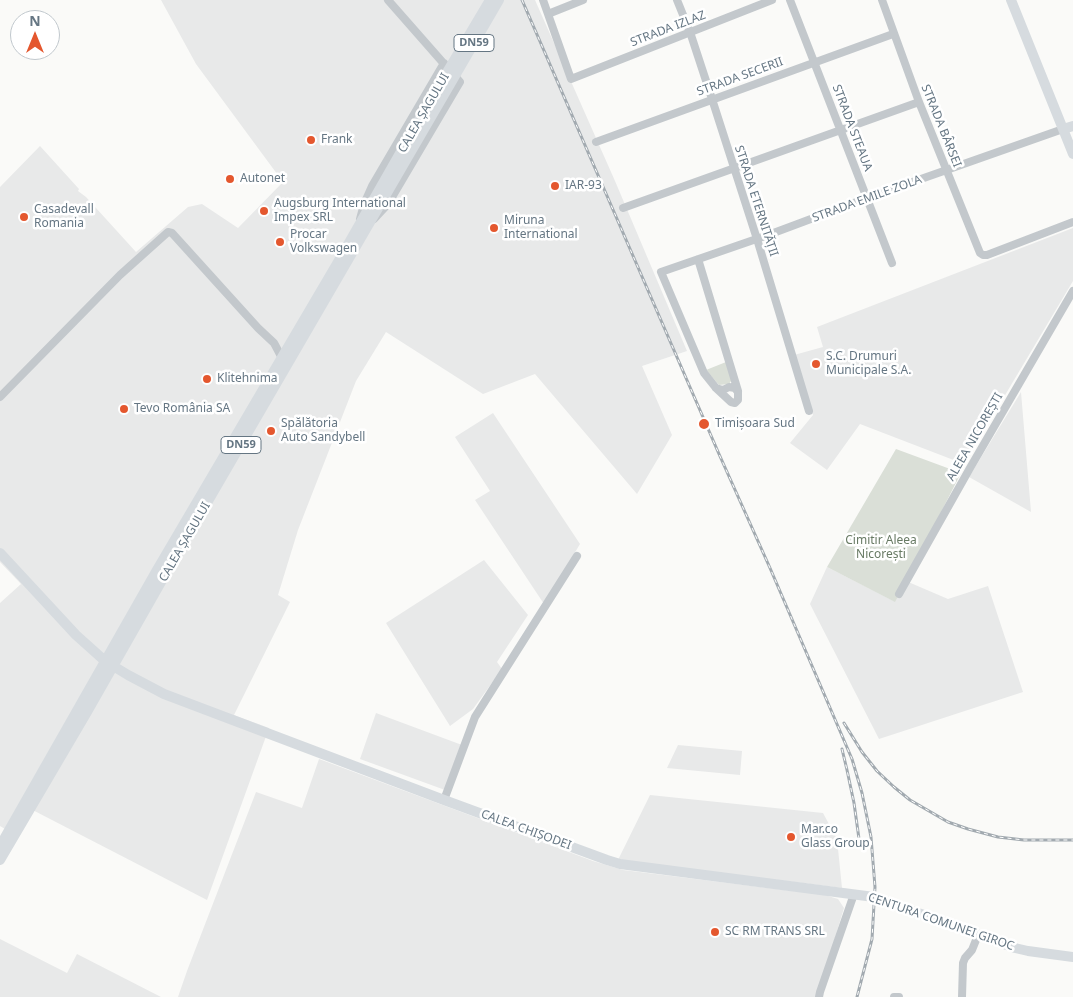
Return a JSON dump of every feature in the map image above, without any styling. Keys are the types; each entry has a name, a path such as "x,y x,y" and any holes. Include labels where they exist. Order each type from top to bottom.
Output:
{"main road":[{"name":"CALEA ȘAGULUI","path":"0,846 109,664 364,225 490,0"},
{"name":"CALEA ȘAGULUI","path":"445,83 499,0"},
{"path":"1011,0 1068,127 1073,154"},
{"name":"CALEA ȘAGULUI","path":"0,860 202,493 289,345 364,225"},
{"name":"CALEA CHIȘODEI","path":"0,553 76,635 109,664 164,694 444,800 620,864 854,894"},
{"name":"CENTURA COMUNEI GIROC","path":"854,894 885,900 1015,948 1073,957"}],"street":[{"path":"388,0 444,63"},
{"path":"543,0 548,14 583,0"},
{"name":"STRADA ETERNITĂȚII","path":"677,0 690,32 757,239 809,411"},
{"name":"STRADA IZLAZ","path":"548,14 571,78 772,0"},
{"name":"STRADA STEAUA","path":"790,0 892,263"},
{"name":"STRADA BÂRSEI","path":"882,0 919,102 982,254 987,255 1073,222"},
{"name":"STRADA SECERII","path":"596,142 893,34"},
{"name":"CALEA ȘAGULUI","path":"444,63 460,82 388,204 379,215 364,225 364,204 372,186 444,63"},
{"path":"623,208 919,102"},
{"name":"STRADA EMILE ZOLA","path":"716,388 701,367 661,272 1068,127"},
{"path":"0,396 120,276 170,231 258,328 274,343 282,358"},
{"path":"698,259 730,385 738,391 739,398 736,402 731,403 716,388"},
{"name":"ALEEA NICOREȘTI","path":"899,594 1073,292"},
{"path":"274,343 289,345"},
{"path":"716,388 722,390 730,385"},
{"path":"726,398 724,393 730,385"},
{"path":"444,800 475,717 577,556"},
{"path":"820,997 820,992 854,894"},
{"path":"962,997 963,963 972,950 978,935"},
{"path":"894,997 899,997"}],"shaded area":[{"path":"161,0 535,0 687,351 642,366 672,435 637,494 535,374 483,394 386,332 356,381 298,530 278,595 290,602 234,715 269,728 207,900 21,804 5,829 0,826 0,603 21,584 0,562 0,187 40,146 79,189 78,191 86,197 136,252 188,207 202,204 238,228 283,182 196,64"},
{"path":"1073,228 1073,281 964,464 860,424 827,470 790,443 813,415 794,355 823,347 817,327"},
{"path":"1021,392 1031,512 969,477"},
{"path":"493,413 580,544 544,604 475,500 490,491 455,437"},
{"path":"484,560 528,615 497,662 502,669 473,709 450,726 386,623"},
{"path":"827,567 894,601 906,581 948,599 988,586 1023,692 879,739 810,604"},
{"path":"376,713 462,745 445,790 360,759"},
{"path":"678,745 742,751 740,775 667,768"},
{"path":"319,759 593,861 623,870 825,895 838,899 844,908 817,997 178,997 256,792 302,808"},
{"path":"650,795 823,813 837,839 842,888 618,860"},
{"path":"0,939 67,973 77,954 161,997 0,997"}],"green space":[{"path":"726,362 731,381 729,384 719,385 706,370"},
{"name":"Cimitir Aleea Nicorești","path":"896,449 961,473 895,602 827,567"}],"railway":[{"path":"522,0 852,759 862,793 871,837 875,887 872,939 857,997"},
{"path":"844,723 862,752 877,771 910,800 948,822 998,837 1024,840 1073,840"},
{"path":"842,749 854,803 860,846"}],"place":[{"name":"Frank","path":"311,140"},
{"name":"Autonet","path":"230,179"},
{"name":"IAR-93","path":"555,186"},
{"name":"Augsburg International Impex SRL","path":"264,211"},
{"name":"Casadevall Romania","path":"24,217"},
{"name":"Miruna International","path":"494,228"},
{"name":"Procar Volkswagen","path":"280,242"},
{"name":"S.C. Drumuri Municipale S.A.","path":"816,364"},
{"name":"Klitehnima","path":"207,379"},
{"name":"Tevo România SA","path":"124,409"},
{"name":"Timișoara Sud","path":"704,424"},
{"name":"Spălătoria Auto Sandybell","path":"271,431"},
{"name":"Mar.co Glass Group","path":"791,837"},
{"name":"SC RM TRANS SRL","path":"715,932"}]}
